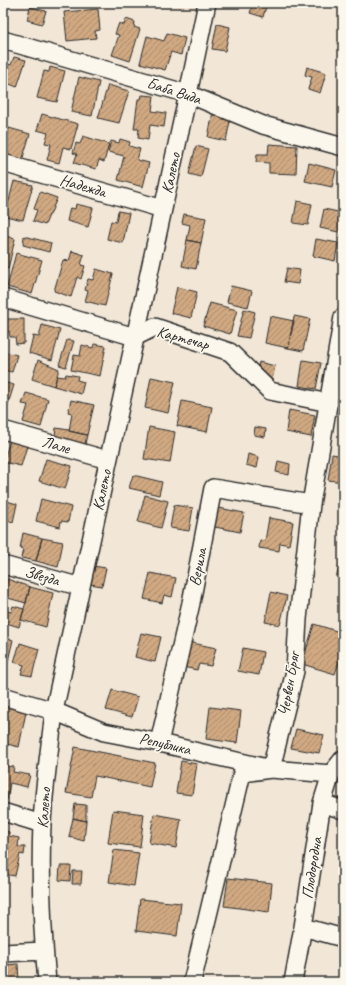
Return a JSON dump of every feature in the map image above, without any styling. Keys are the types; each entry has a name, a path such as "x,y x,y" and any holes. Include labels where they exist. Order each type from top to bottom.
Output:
{"street":[{"name":"Калето","path":"47,982 41,882 42,824 54,711 207,3"},
{"name":"Баба Вида","path":"3,40 188,94 263,125 343,147"},
{"name":"Надежда","path":"3,163 163,209"},
{"name":"Картечар","path":"3,298 135,337 155,327 230,352 270,391 329,403"},
{"name":"Червен Бряг","path":"271,768 295,671 298,619 311,504 329,403 340,357 343,317"},
{"name":"Лале","path":"3,430 108,460"},
{"name":"Верила","path":"159,743 191,603 213,488 311,504"},
{"name":"Звезда","path":"3,565 81,587"},
{"name":"Република","path":"3,696 54,711 104,732 271,768 332,774"},
{"name":"Плодородна","path":"293,982 322,802 332,774 343,759"},
{"path":"192,982 242,773 271,768"},
{"path":"322,802 343,810"},
{"path":"3,812 42,824"},
{"path":"303,927 343,938"},
{"path":"3,953 44,951"}],"building":[{"path":"267,3 263,17 250,13 252,7 244,4"},
{"path":"30,7 46,11 42,24 27,20"},
{"path":"98,9 100,30 95,31 96,38 67,41 64,12"},
{"path":"126,19 135,22 134,27 140,29 130,61 112,55 119,35 115,34 119,23 124,25"},
{"path":"217,24 230,27 225,51 212,49"},
{"path":"167,33 185,38 181,55 171,52 165,70 140,63 147,36 164,41"},
{"path":"14,57 26,60 17,87 7,83 8,80 3,79 5,63 11,65"},
{"path":"50,67 65,71 57,102 37,98 44,71 49,72"},
{"path":"307,67 326,73 320,93 308,89 312,77 305,75"},
{"path":"79,77 99,82 92,116 71,112"},
{"path":"108,85 129,91 119,123 98,118"},
{"path":"142,95 154,96 152,111 166,113 164,127 150,125 148,140 138,138 139,129 134,129 138,99 141,99"},
{"path":"213,112 231,116 226,141 208,137"},
{"path":"42,114 78,124 71,149 63,147 59,163 47,160 51,144 45,143 48,133 37,130"},
{"path":"9,128 30,134 22,161 3,155"},
{"path":"83,136 109,144 104,162 99,160 96,169 74,163 77,154 73,153 76,143 80,144"},
{"path":"120,139 130,142 129,146 140,149 137,160 149,163 143,187 118,180 124,156 108,152 111,141 119,143"},
{"path":"269,144 297,146 296,174 269,173 269,163 256,162 257,154 268,154"},
{"path":"196,146 208,149 201,177 189,174"},
{"path":"309,163 336,170 332,187 305,181"},
{"path":"14,181 33,185 23,220 5,216"},
{"path":"40,192 57,198 45,225 33,221 37,210 34,209"},
{"path":"297,201 312,204 308,225 293,223"},
{"path":"76,204 93,208 88,227 67,221 70,208 75,209"},
{"path":"324,209 343,213 343,233 320,228"},
{"path":"118,211 129,213 123,243 107,239 111,221 116,222"},
{"path":"184,214 206,218 201,243 187,240 190,225 182,223"},
{"path":"3,235 15,239 8,269 3,267"},
{"path":"24,236 51,243 49,252 23,245"},
{"path":"316,239 338,243 335,261 313,256"},
{"path":"187,240 201,243 196,269 182,266"},
{"path":"72,251 84,255 81,265 85,266 81,279 77,277 71,297 54,291 63,260 69,261"},
{"path":"16,253 42,260 32,294 7,287"},
{"path":"287,268 300,270 298,284 284,282"},
{"path":"96,269 113,274 105,306 85,301 88,291 85,290 88,279 93,280"},
{"path":"231,286 252,291 248,307 227,302"},
{"path":"177,287 197,292 191,318 171,313"},
{"path":"210,303 237,310 230,334 203,326"},
{"path":"244,309 255,312 249,338 237,336"},
{"path":"270,316 294,321 288,348 265,343"},
{"path":"294,316 310,319 303,351 288,348"},
{"path":"4,319 24,319 24,343 16,344 15,337 10,337 9,331 4,331"},
{"path":"42,325 60,330 52,360 29,353 33,336 39,337"},
{"path":"67,340 74,341 66,367 59,365"},
{"path":"94,344 106,346 100,376 71,370 74,355 80,356 82,345 93,348"},
{"path":"3,349 6,350 5,352 17,355 12,372 3,370"},
{"path":"38,360 59,369 54,386 32,379"},
{"path":"303,360 321,363 316,389 299,386"},
{"path":"259,362 275,366 272,380 256,376"},
{"path":"66,374 78,376 77,380 84,382 81,394 54,386 57,376 65,377"},
{"path":"151,377 175,382 168,413 145,408"},
{"path":"3,382 14,385 4,417 3,416"},
{"path":"26,393 48,399 41,427 23,422 28,405 22,404"},
{"path":"71,400 94,405 87,435 69,431 72,413 68,412"},
{"path":"182,401 212,407 207,432 177,426"},
{"path":"289,410 315,415 311,437 286,432"},
{"path":"149,427 175,432 170,463 144,459"},
{"path":"255,427 266,429 265,437 254,435"},
{"path":"56,428 87,435 85,444 55,436"},
{"path":"10,441 27,446 21,466 3,462"},
{"path":"248,454 259,457 257,468 246,465"},
{"path":"332,454 343,456 343,482 328,480"},
{"path":"46,459 72,466 65,489 39,481"},
{"path":"278,461 290,464 289,475 276,472"},
{"path":"133,475 162,482 159,495 129,488"},
{"path":"145,495 168,501 161,528 138,522"},
{"path":"41,499 71,507 68,522 61,521 60,527 36,521"},
{"path":"3,500 17,504 13,522 3,519"},
{"path":"174,505 193,508 189,531 170,528"},
{"path":"214,507 244,513 240,532 210,526"},
{"path":"269,518 293,522 289,545 280,543 279,551 259,548 260,540 265,541"},
{"path":"23,533 42,538 36,561 21,558 23,549 20,548"},
{"path":"42,538 63,542 58,567 36,561"},
{"path":"341,563 343,564 343,579 336,577"},
{"path":"93,566 106,568 102,586 90,584"},
{"path":"150,573 176,578 172,597 164,595 162,603 144,599"},
{"path":"7,579 30,587 26,603 4,597"},
{"path":"30,587 53,593 46,627 21,620"},
{"path":"271,592 287,596 280,625 265,622"},
{"path":"13,606 24,609 19,627 3,622 3,610 11,612"},
{"path":"314,624 343,633 343,650 335,674 302,664"},
{"path":"141,633 161,637 155,662 135,657"},
{"path":"3,637 13,640 6,669 3,669"},
{"path":"188,642 216,648 211,666 199,664 197,670 183,667"},
{"path":"20,643 39,649 32,676 21,674 24,665 14,662"},
{"path":"243,648 263,652 259,675 238,671"},
{"path":"112,690 138,697 132,717 106,710"},
{"path":"6,707 26,712 19,747 3,743 3,722"},
{"path":"210,707 241,711 237,743 206,739"},
{"path":"296,729 324,735 319,753 291,748"},
{"path":"75,747 155,763 150,787 95,776 91,797 66,793"},
{"path":"181,761 197,764 192,795 176,793"},
{"path":"3,765 14,767 13,772 30,775 27,787 10,783 7,800 3,799"},
{"path":"75,804 86,805 86,821 73,818"},
{"path":"113,810 144,814 140,847 108,843"},
{"path":"154,814 181,819 176,848 149,843"},
{"path":"73,818 86,821 84,841 69,837"},
{"path":"3,830 9,832 9,836 19,838 18,847 25,847 24,855 20,854 15,876 3,874"},
{"path":"114,850 139,853 134,886 109,882"},
{"path":"60,866 71,866 70,881 59,880"},
{"path":"73,871 82,871 81,884 72,884"},
{"path":"228,878 272,883 269,912 224,906"},
{"path":"140,899 181,903 177,936 136,931"},
{"path":"18,964 19,982 3,982 4,965"}]}
